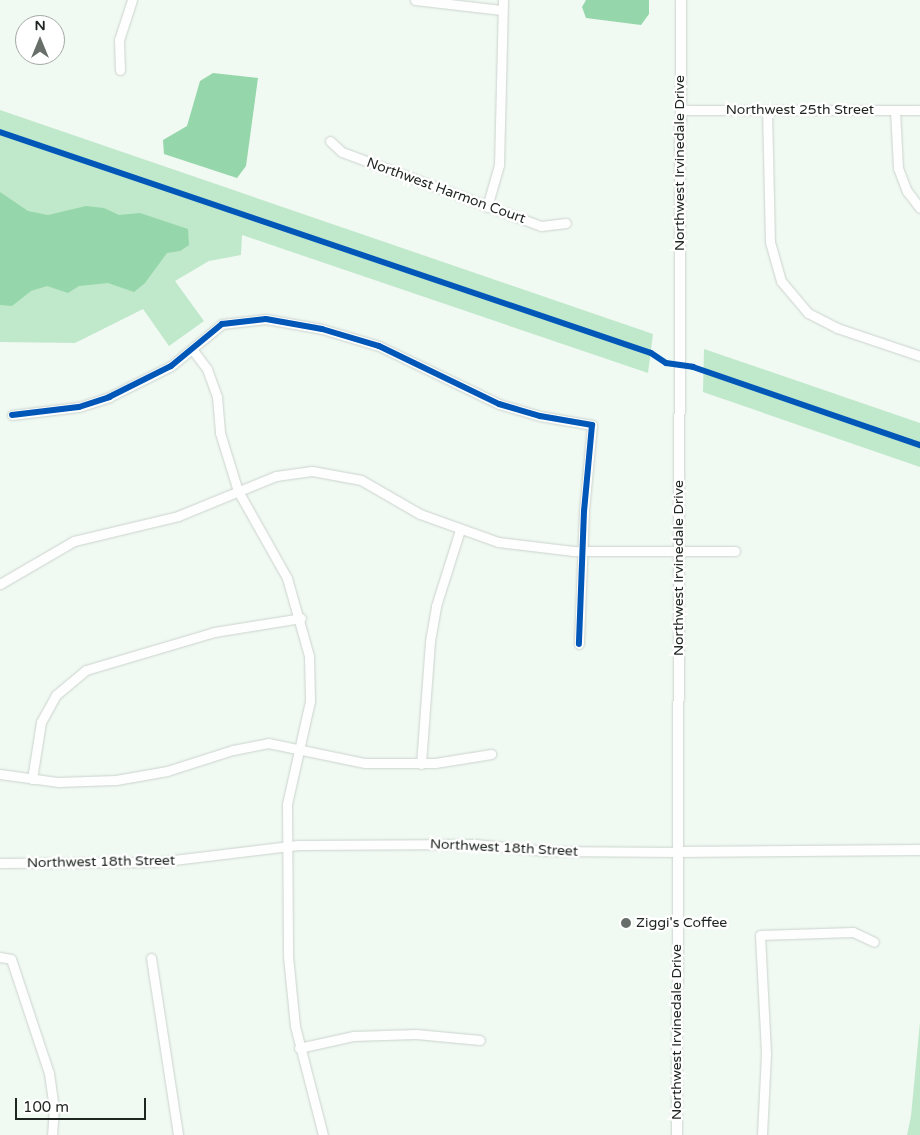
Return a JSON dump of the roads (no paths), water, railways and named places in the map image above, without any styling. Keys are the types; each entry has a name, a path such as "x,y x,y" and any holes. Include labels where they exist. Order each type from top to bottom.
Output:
{"main road":[{"name":"Northwest Irvinedale Drive","path":"677,1135 682,0"},
{"name":"Northwest 18th Street","path":"678,852 920,850"}],"street":[{"path":"120,70 119,40 132,0"},
{"path":"415,0 501,10"},
{"path":"487,207 499,164 501,10 504,0"},
{"name":"Northwest 25th Street","path":"681,110 920,110"},
{"path":"767,110 770,242 781,281 808,313 838,328 920,356"},
{"path":"894,110 898,168 907,191 920,208"},
{"name":"Northwest Harmon Court","path":"330,141 342,152 541,226 566,223"},
{"path":"12,415 78,407 109,397 154,376 192,349 222,324 240,319 266,318 322,329 379,346 464,390 498,404 540,416 592,425 582,551 579,644"},
{"path":"192,349 207,370 217,397 220,433 238,491 288,578 301,618 311,678 308,718 299,750 288,804 288,956 299,1048 323,1135"},
{"path":"0,584 74,541 178,516 285,474 312,470 334,472 361,480 420,514 460,530 498,542 582,551 735,551"},
{"path":"421,764 434,615 460,530"},
{"path":"32,779 41,722 56,695 86,670 214,632 301,618"},
{"path":"0,774 32,779 94,782 140,777 256,744 299,750 338,760 421,764 492,754"},
{"name":"Northwest 18th Street","path":"0,863 157,862 287,846 474,844 546,851 678,852"},
{"path":"762,1135 766,1054 760,935 853,932 874,942"},
{"path":"0,957 11,959 49,1073 54,1107 52,1135"},
{"path":"151,958 178,1135"},
{"path":"299,1048 372,1035 416,1034 480,1040"}],"place":[{"name":"Ziggi's Coffee","path":"626,923"}]}
